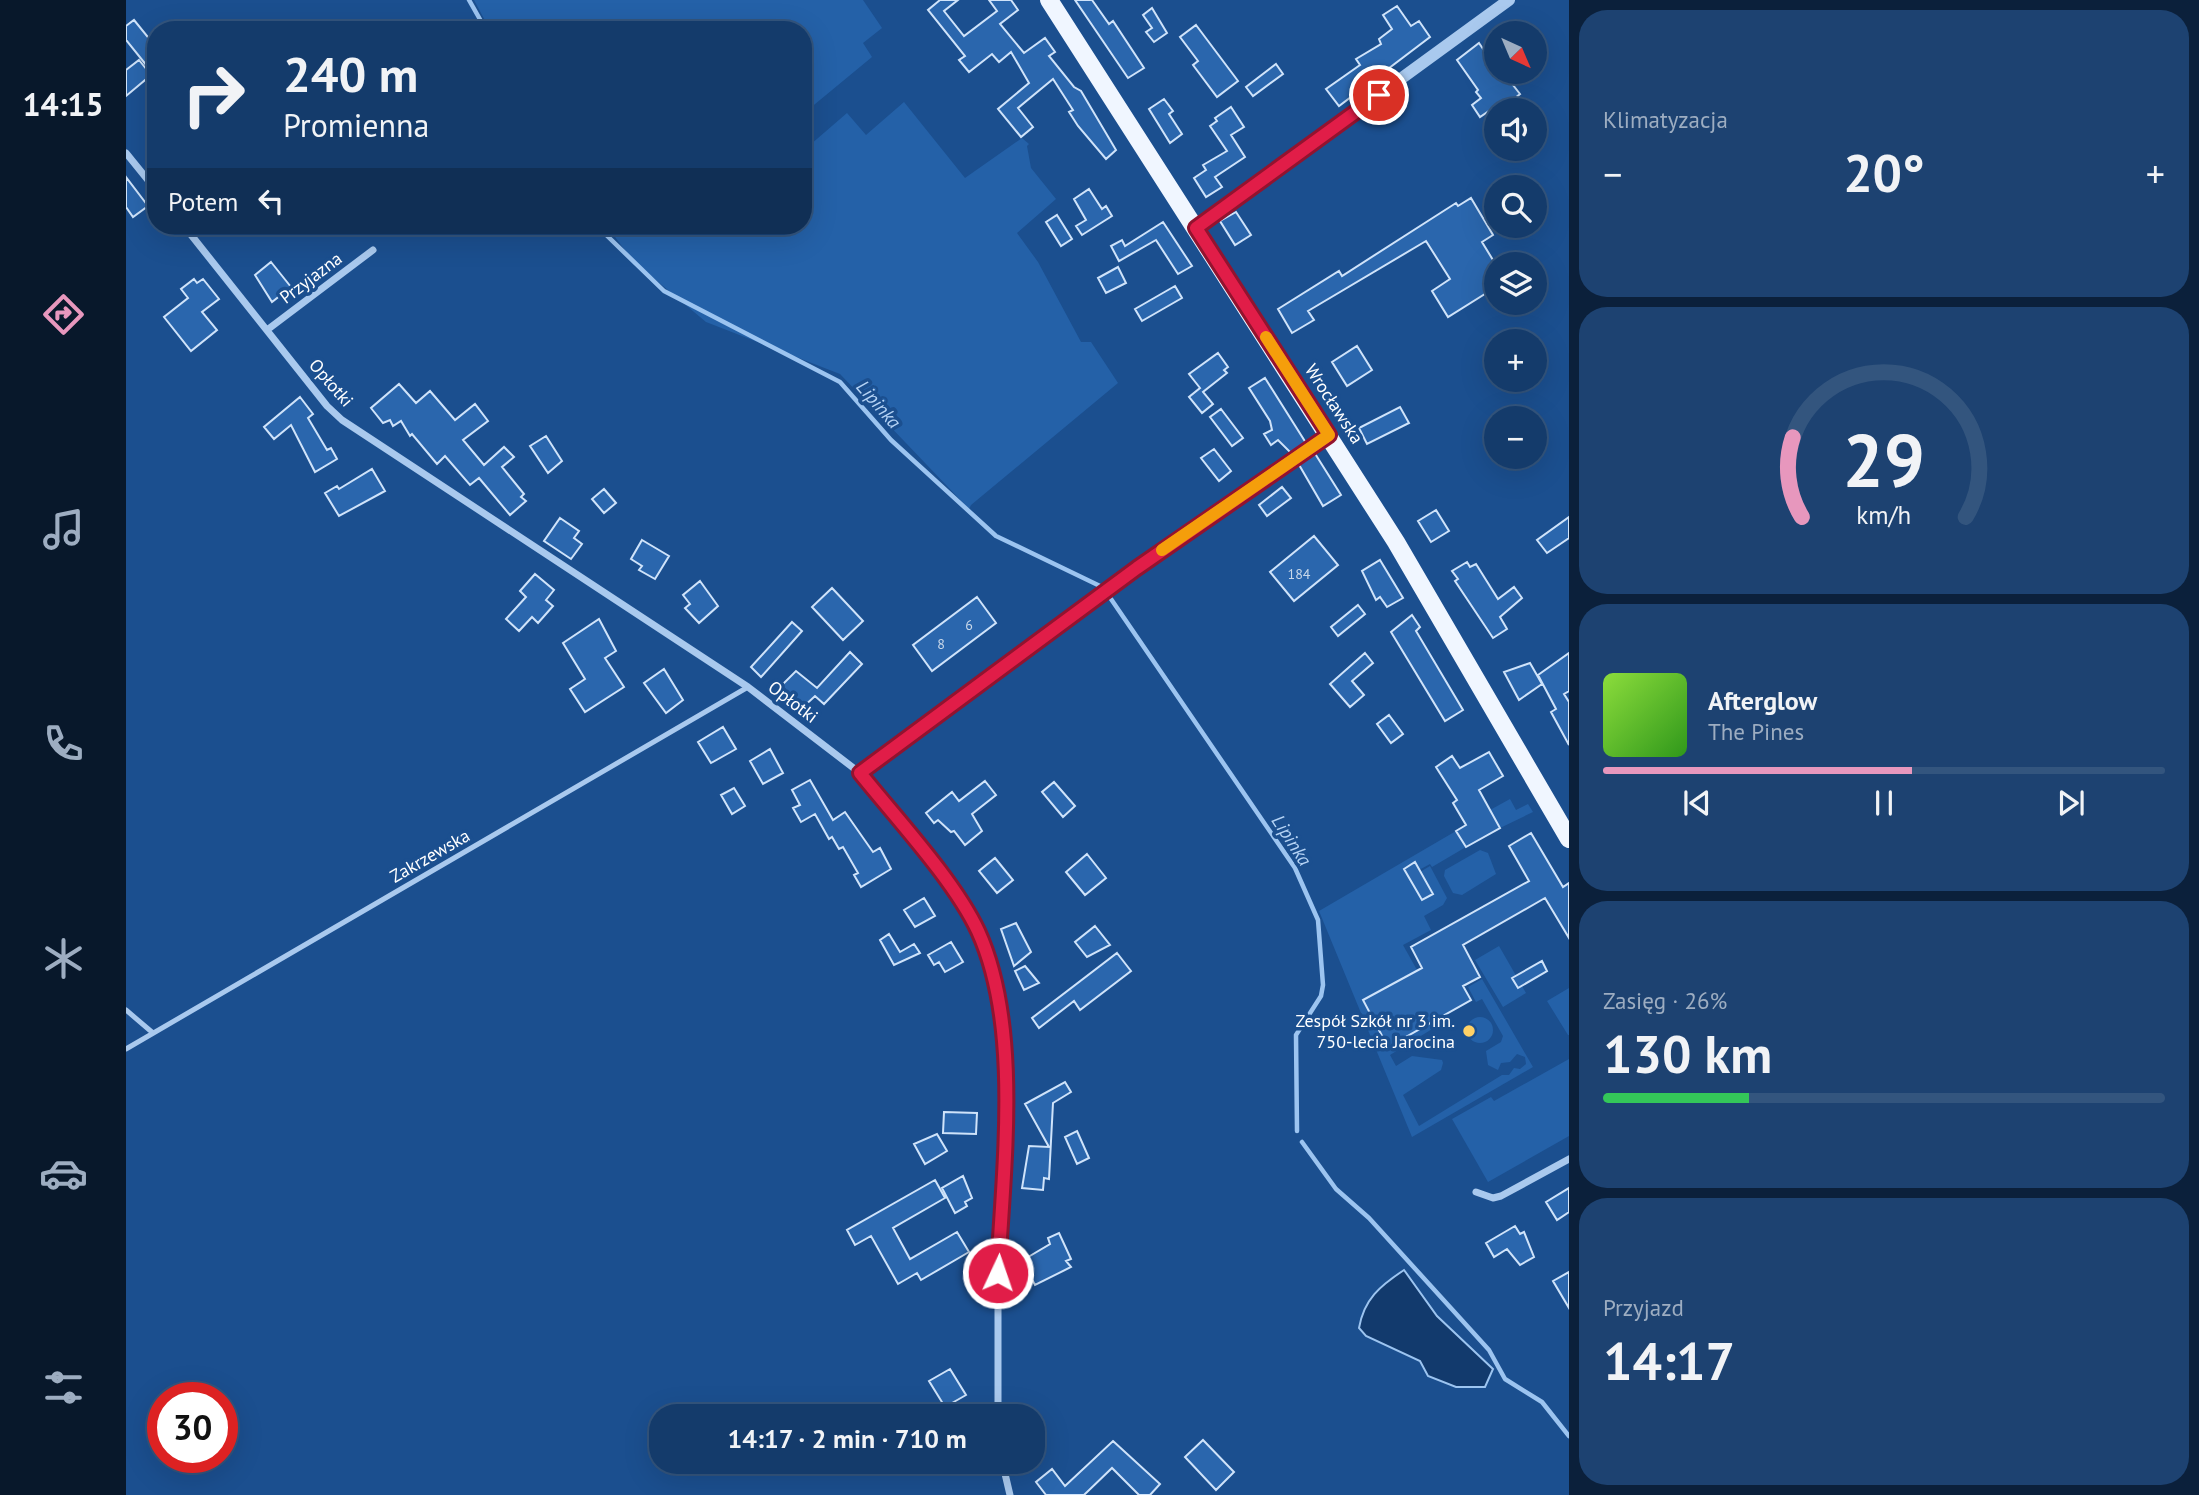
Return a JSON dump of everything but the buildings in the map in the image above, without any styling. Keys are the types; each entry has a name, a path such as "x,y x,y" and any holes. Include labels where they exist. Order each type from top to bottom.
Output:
{"main road":[{"name":"Wrocławska","path":"1049,0 1396,542 1569,839"}],"street":[{"path":"1196,228 1509,0"},
{"path":"126,153 147,179"},
{"name":"Opłotki","path":"191,235 327,406 342,420 748,687 860,773 950,887 977,929 994,970 1003,1022 1005,1122 998,1273 998,1404"},
{"name":"Przyjazna","path":"267,330 373,250"},
{"path":"860,773 1137,568 1329,435"},
{"path":"1476,1192 1493,1198 1501,1196 1569,1159"},
{"path":"1005,1474 1010,1495"}],"lane":[{"name":"Zakrzewska","path":"126,1049 748,687"},
{"path":"126,1010 153,1033"}],"shaded area":[{"path":"474,0 863,0 882,28 863,43 872,57 812,107 812,21 485,21"},
{"path":"904,102 965,178 1022,138 1029,144 1027,146 1031,168 1056,199 1017,233 1038,262 1081,342 1091,342 1118,383 969,509 840,374 706,322 632,260 614,235 812,235 812,143 847,113 866,135"},
{"path":"1510,799 1516,810 1528,804 1533,812 1500,828 1490,810"},
{"path":"1456,831 1466,847 1432,867 1430,864 1419,870 1415,862 1404,869 1422,900 1433,894 1420,872 1430,866 1447,898 1443,905 1424,916 1431,930 1403,945 1417,970 1363,1001 1388,1047 1434,1021 1437,1026 1390,1055 1396,1066 1412,1056 1442,1060 1441,1070 1403,1095 1419,1126 1502,1075 1509,1075 1514,1068 1520,1069 1526,1064 1525,1057 1517,1054 1510,1062 1501,1063 1498,1070 1488,1065 1486,1051 1501,1042 1503,1036 1482,999 1476,1002 1468,987 1482,979 1533,1067 1412,1137 1319,911"},
{"path":"1480,850 1488,853 1496,874 1462,895 1453,893 1444,876 1445,870"},
{"path":"1499,946 1526,993 1503,1007 1475,960"},
{"path":"1569,988 1569,1035 1568,1035 1547,1001"},
{"path":"1480,1017 1489,1021 1493,1030 1489,1039 1480,1043 1471,1039 1467,1030 1471,1021"},
{"path":"1569,1059 1569,1136 1488,1182 1452,1119 1491,1097 1494,1101"},
{"path":"1404,1270 1437,1316 1493,1369 1485,1387 1456,1387 1428,1376 1420,1361 1366,1336 1359,1328 1361,1318 1374,1294"}],"waterway":[{"name":"Lipinka","path":"469,0 481,21"},
{"name":"Lipinka","path":"606,235 664,291 840,382 891,440 996,536 1100,586"},
{"name":"Lipinka","path":"1111,599 1295,868 1318,920 1323,985 1321,996 1296,1035 1297,1131"},
{"name":"Lipinka","path":"1302,1142 1336,1189 1369,1218 1489,1350 1505,1379 1542,1402 1569,1436"}],"slow traffic":[{"path":"1162,550 1329,435 1266,337"}],"place":[{"name":"Zespół Szkół nr 3 im. 750-lecia Jarocina","path":"1469,1031"}],"route":[{"path":"998,1273 1005,1122 1003,1022 994,970 977,929 950,887 860,773 1137,568 1329,435 1196,228 1379,95"}]}
